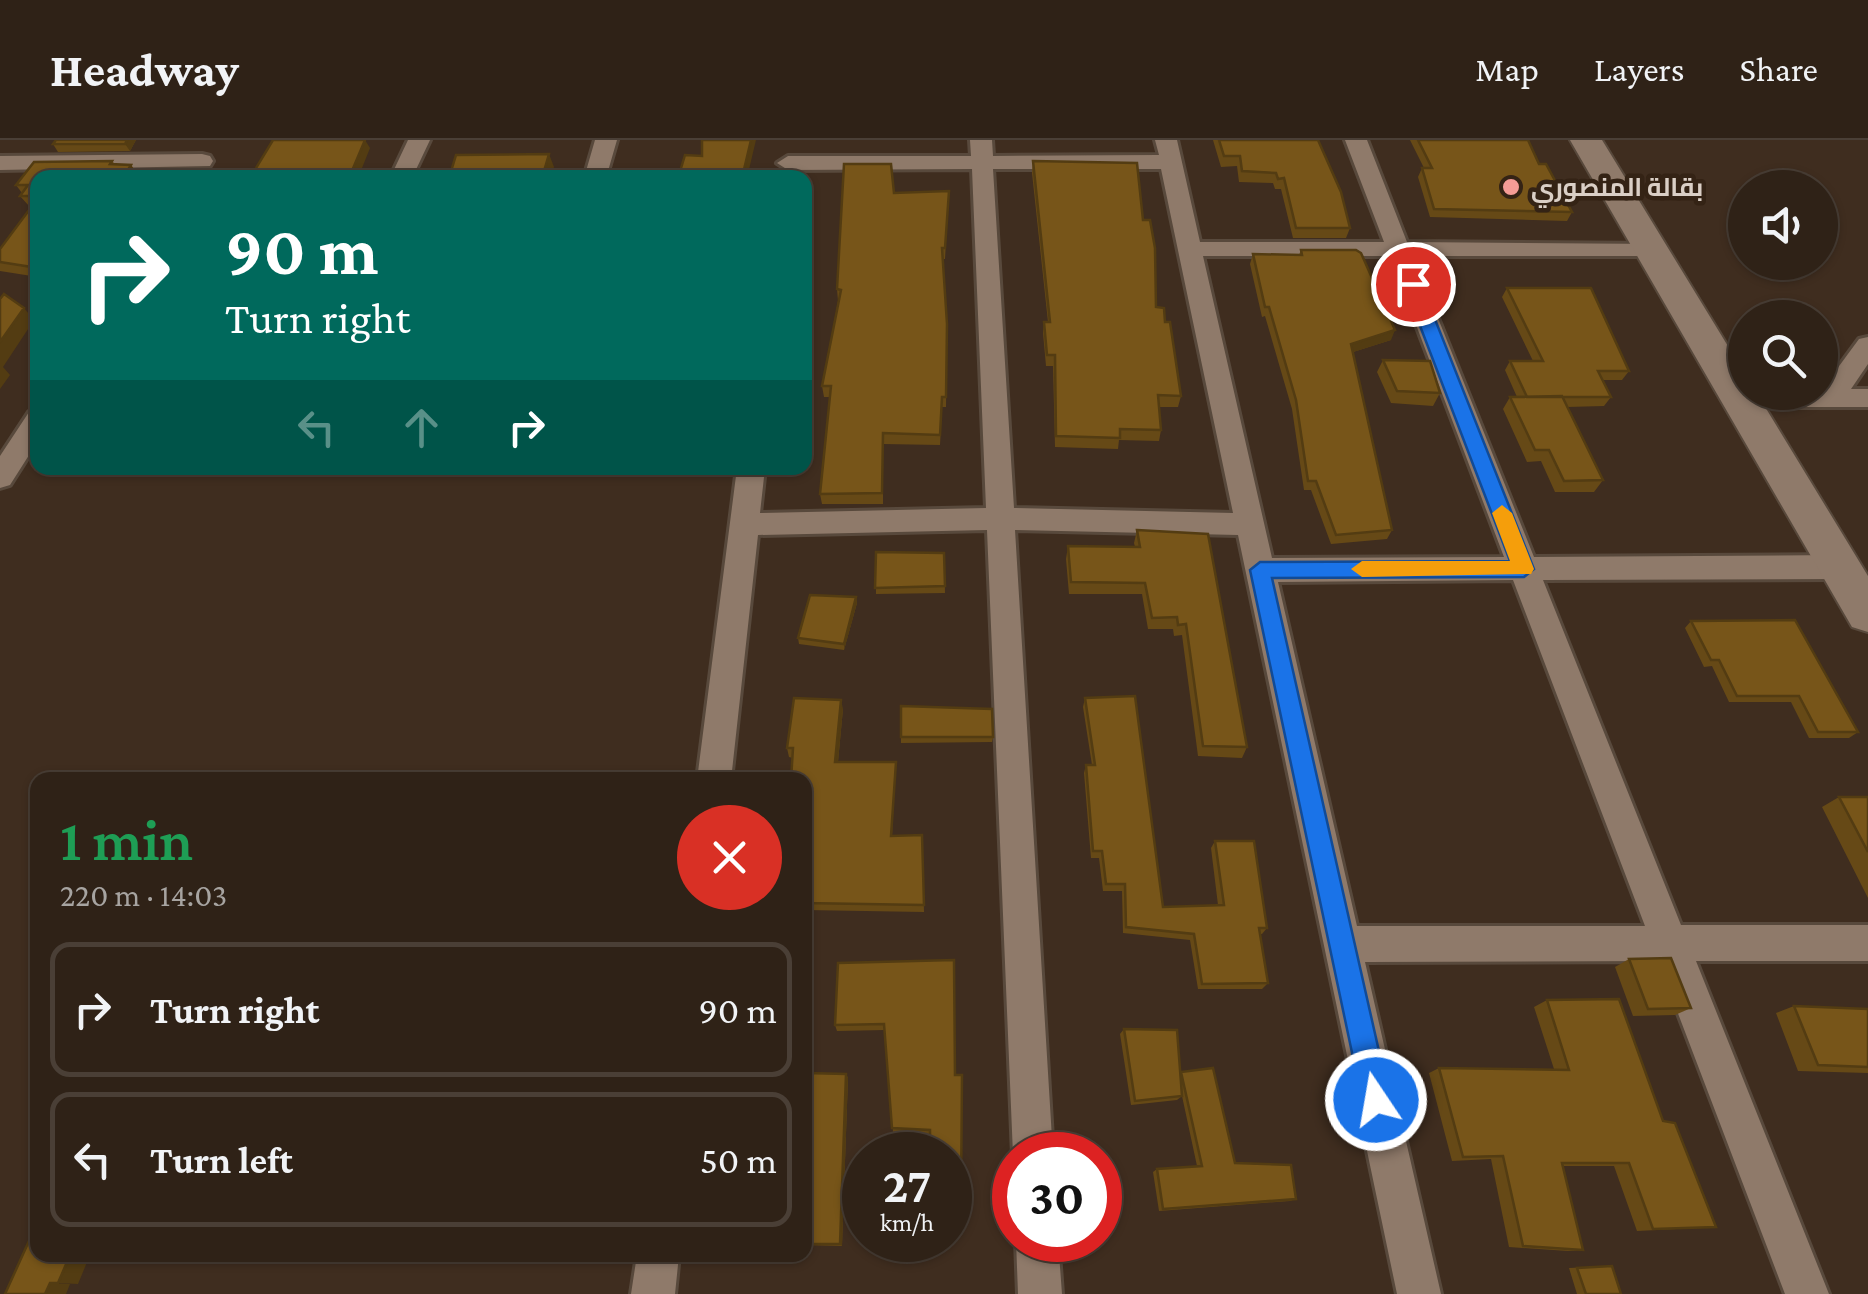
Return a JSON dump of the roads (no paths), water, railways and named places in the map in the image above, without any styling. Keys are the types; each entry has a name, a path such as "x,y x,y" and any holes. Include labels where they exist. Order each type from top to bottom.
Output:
{"main road":[{"path":"1586,140 1728,378"},
{"path":"1747,410 1868,614"}],"street":[{"path":"0,162 16,140"},
{"path":"0,162 196,169 215,140"},
{"path":"405,170 419,140"},
{"path":"598,170 606,140"},
{"path":"1356,140 1807,1294"},
{"path":"982,150 1032,1132"},
{"path":"788,160 982,150 1169,151 1419,1294"},
{"path":"1190,249 1651,250"},
{"path":"1838,388 1868,345"},
{"path":"1838,397 1868,398"},
{"path":"0,478 30,432"},
{"path":"715,772 750,475"},
{"path":"744,524 1000,518 1250,524"},
{"path":"1260,570 1840,567"},
{"path":"1342,944 1868,943"},
{"path":"653,1294 657,1262"},
{"path":"1038,1262 1040,1294"}],"place":[{"name":"بقالة المنصوري","path":"1511,187"}]}
